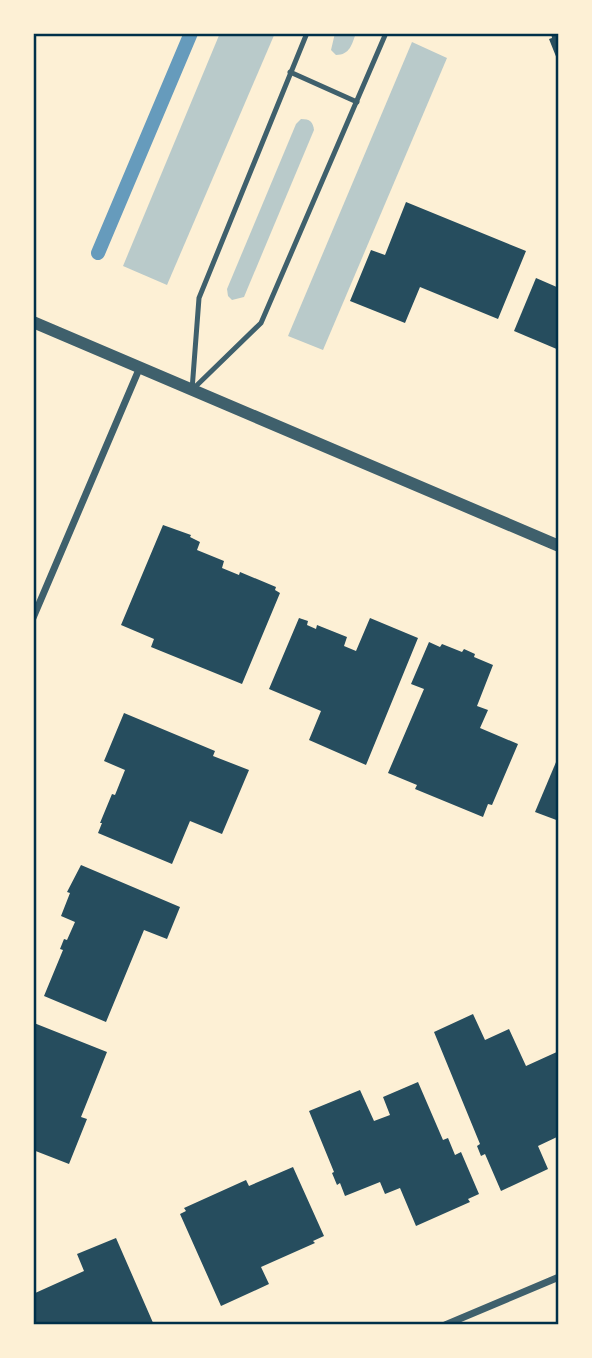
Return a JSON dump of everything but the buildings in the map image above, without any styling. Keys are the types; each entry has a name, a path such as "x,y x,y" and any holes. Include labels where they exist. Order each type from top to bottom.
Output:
{"street":[{"path":"33,322 559,546"},
{"path":"33,618 140,367"},
{"path":"445,1325 559,1277"}],"lane":[{"path":"192,390 199,298 307,33"},
{"path":"192,390 261,323 386,33"},
{"path":"290,72 356,102"}],"shaded area":[{"path":"220,33 275,33 167,285 123,266"},
{"path":"335,33 356,33 350,48 341,55 336,55 331,50"},
{"path":"412,42 447,58 323,350 288,336"},
{"path":"301,119 310,122 314,130 244,297 232,300 227,289 296,124"}],"waterway":[{"path":"98,253 191,33"}]}
